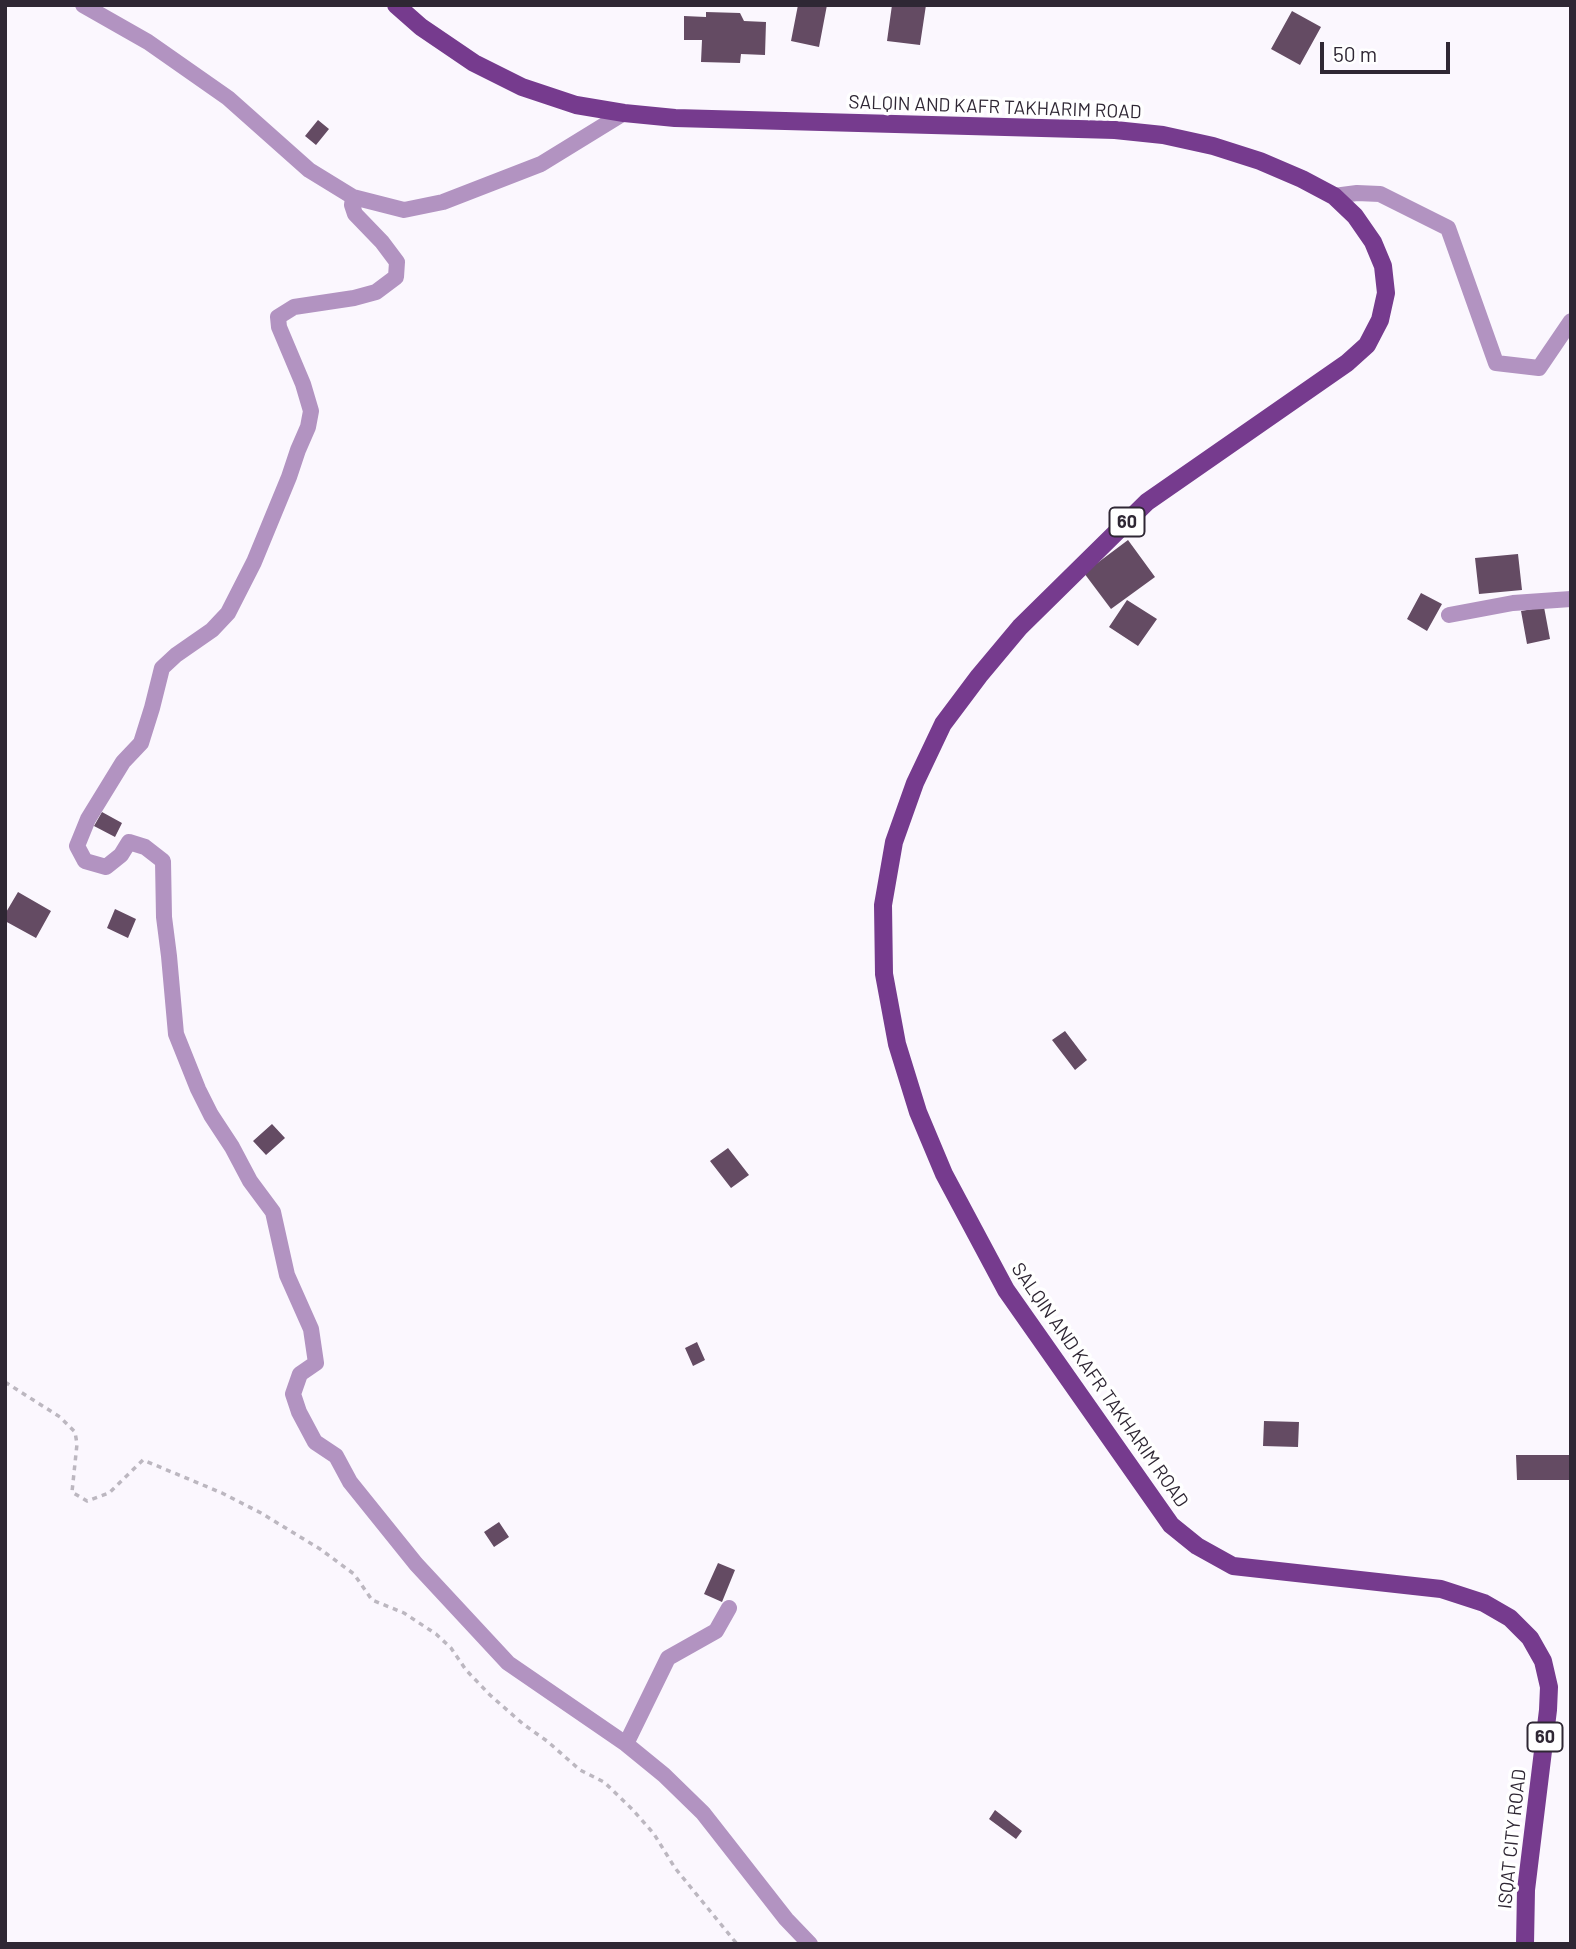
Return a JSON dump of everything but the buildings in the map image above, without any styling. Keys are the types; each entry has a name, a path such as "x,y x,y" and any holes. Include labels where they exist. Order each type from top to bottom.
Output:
{"main road":[{"name":"SALQIN AND KAFR TAKHARIM ROAD","path":"396,5 421,27 474,63 522,87 576,105 675,118 1127,131 1163,135 1213,146 1260,161 1334,196 1355,216 1373,242 1383,266 1386,293 1381,320 1367,345 1348,363 1147,502 1020,627 943,723 915,783 894,842 883,905 884,974 897,1044 918,1112 944,1174 1006,1290 1171,1525 1197,1546 1233,1566 1441,1589"},
{"name":"ISQAT CITY ROAD","path":"1441,1589 1484,1603 1510,1618 1530,1638 1543,1661 1549,1687 1548,1710 1526,1890 1525,1944"}],"street":[{"path":"83,5 148,42 201,79 228,99 309,170 353,197 404,210 443,202 541,164 624,113"},
{"path":"1334,196 1380,194 1448,228 1496,363 1539,368 1571,321"},
{"path":"353,197 355,214 397,262 396,277 376,292 294,307 278,317 279,327 303,384 311,411 308,427 254,562 228,613 212,630 162,668 141,743 123,762 88,819 78,846 85,861 106,867 121,855 128,842 145,847 163,860 164,917 176,1034 211,1115 250,1181 273,1212 287,1275 312,1329 316,1363 300,1374 293,1395 314,1442 336,1456 350,1482 416,1564 508,1663 626,1744 664,1775 703,1813 786,1919 810,1944"},
{"path":"1449,615 1513,603 1571,599"},
{"path":"626,1744 668,1658 716,1631 729,1608"}],"path":[{"path":"5,1382 60,1417 75,1432 77,1444 72,1492 87,1501 109,1493 143,1460 222,1493 261,1513 320,1549 354,1574 372,1600 404,1613 436,1634 452,1647 466,1670 490,1695 580,1770 604,1782 632,1809 654,1834 675,1868 737,1944"}]}
